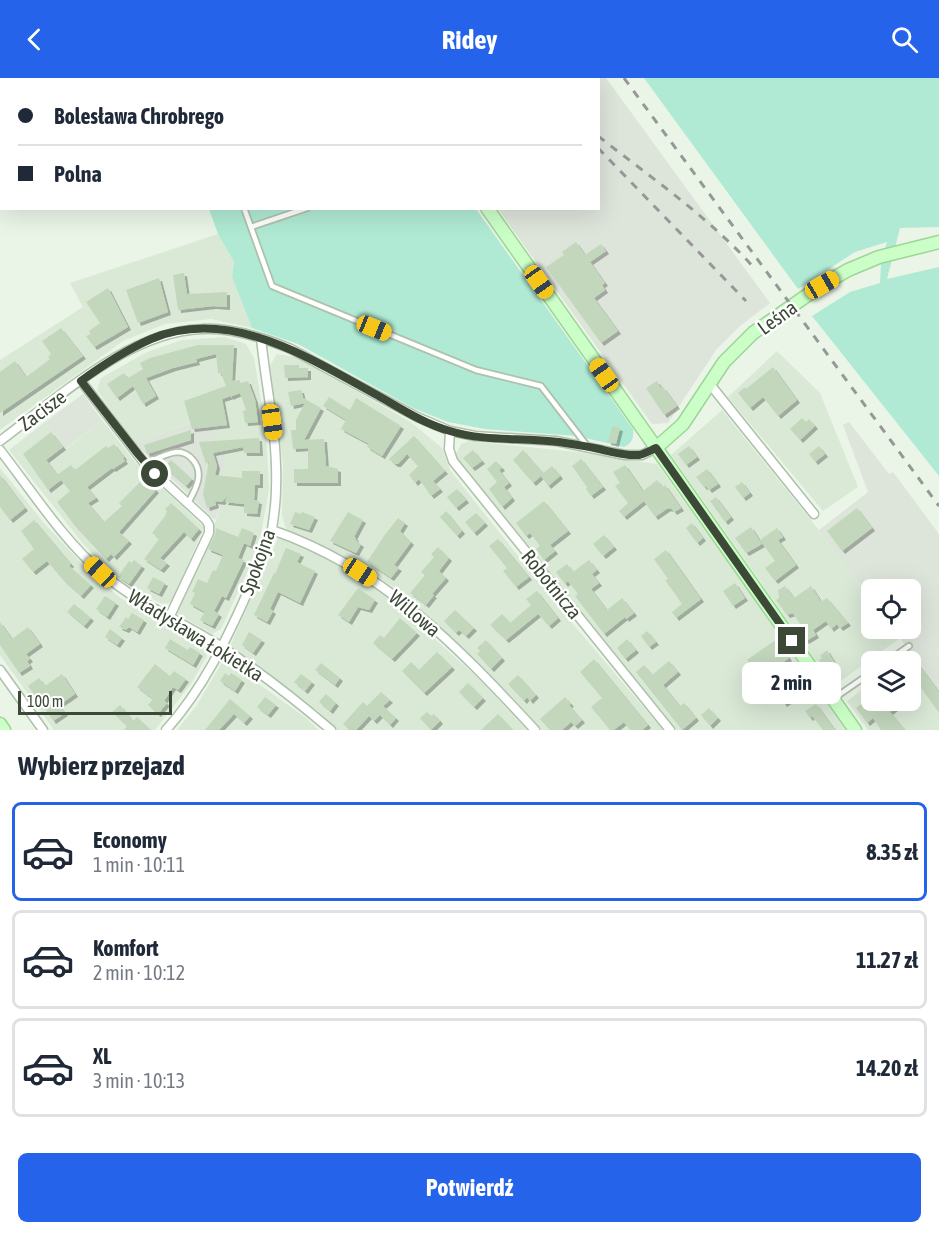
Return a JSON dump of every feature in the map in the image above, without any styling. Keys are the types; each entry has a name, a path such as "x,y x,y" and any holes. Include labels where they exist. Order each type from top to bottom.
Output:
{"street":[{"path":"488,210 855,730"},
{"name":"Leśna","path":"656,448 683,424 696,408 724,362 746,340 822,285 848,270 879,257 939,242"},
{"name":"Zacisze","path":"0,441 81,381 131,349 153,338 177,331 203,328 237,332 291,349 417,417 450,431 475,436 556,441 625,455 642,455 656,448"},
{"name":"Spokojna","path":"166,730 179,716 201,684 222,647 260,565 272,530 276,489 275,442 261,338"},
{"path":"81,381 146,464 206,520 209,533 170,618"},
{"path":"710,384 814,514"},
{"name":"Robotnicza","path":"450,431 448,448 453,461 670,730"},
{"name":"Władysława Łokietka","path":"0,450 85,558 116,585 222,647 331,730"},
{"name":"Willowa","path":"272,530 325,551 398,596 488,678 535,730"},
{"path":"0,670 43,730"},
{"path":"0,724 4,730"}],"lane":[{"path":"245,210 272,286 476,370 542,386 588,447"},
{"path":"251,227 301,210"},
{"path":"146,464 174,452 183,452 196,462 199,474 197,486 188,503"},
{"path":"902,651 909,646"},
{"path":"833,699 861,680"}],"shaded area":[{"path":"600,78 606,78 770,303 740,326 716,350 668,423 652,424 499,210 600,210"},
{"path":"218,234 234,262 232,277 252,328 211,319 165,324 123,341 0,430 0,360 83,307 70,283"},
{"path":"225,337 246,344 254,358 266,431 269,489 261,534 247,573 221,629 212,634 176,613 214,527 220,506 206,417 134,443 97,390 101,378 147,352 182,340"},
{"path":"777,351 820,393 858,487 823,511 728,397"},
{"path":"277,354 299,358 412,423 442,448 450,470 556,604 663,730 541,730 484,669 407,597 360,564 286,529 282,515 283,463 269,367"},
{"path":"83,394 102,420 65,449 45,422"},
{"path":"722,410 819,530 861,587 861,639 899,639 882,651 861,651 861,666 834,686 671,455"},
{"path":"207,417 224,464 219,485 220,506 215,520 134,443"},
{"path":"102,420 136,463 204,527 171,603 162,604 122,583 84,545 9,450 45,422 66,449"},
{"path":"849,422 889,474 893,472 939,534 939,689 921,666 921,651 910,651 901,639 921,639 921,579 861,579 861,587 819,530 868,492 843,425"},
{"path":"469,441 578,452 657,464 849,730 676,730 455,456 461,444"},
{"path":"0,468 44,523 83,565 119,597 204,647 207,656 191,684 155,730 54,730 0,655"},
{"path":"278,538 317,554 380,590 477,677 527,730 337,730 318,711 230,646"},
{"path":"224,659 306,718 319,730 177,730 197,705"},
{"path":"921,665 939,689 939,730 868,730 847,701 861,690 861,711 921,711"}],"green space":[{"path":"644,78 939,78 939,227 900,228 887,279 939,267 939,476 812,316 850,292 880,283 881,264 887,242 855,252 798,289"},
{"path":"209,210 477,210 633,429 632,440 624,447 577,436 485,429 448,422 413,408 298,344 252,328 232,277 234,262 218,234"}],"building":[{"path":"576,242 585,255 601,244 606,251 590,262 605,283 602,285 605,290 594,298 618,331 601,343 546,267 564,255 562,252"},
{"path":"184,273 187,294 227,292 227,307 213,306 178,310 173,275"},
{"path":"159,278 168,312 138,323 126,290"},
{"path":"108,288 128,327 94,347 86,336 91,334 89,331 100,323 86,302"},
{"path":"61,328 83,356 0,413 0,372 15,361 26,377 50,359 48,357 51,354 42,341"},
{"path":"198,345 234,345 232,381 240,380 240,383 248,381 255,400 258,422 245,423 243,411 246,410 240,393 232,398 231,396 222,399 227,425 192,429 184,401 226,386 221,373 218,373 216,354 146,378 156,396 143,404 133,386 117,398 107,384 124,373 128,378 143,369 140,363 150,358"},
{"path":"284,365 299,365 299,368 308,368 308,377 285,378"},
{"path":"773,367 797,400 778,416 763,397 750,408 738,393"},
{"path":"657,381 677,406 664,415 646,388"},
{"path":"301,390 303,398 321,408 304,440 324,439 326,466 338,469 338,483 294,483 294,469 308,469 308,448 293,449 291,430 296,430 296,420 305,403 291,406 288,392"},
{"path":"329,397 350,410 356,398 401,426 382,456 367,447 369,444 341,429 346,420 323,406"},
{"path":"802,418 806,422 809,419 815,426 800,440 790,429"},
{"path":"612,426 620,428 616,444 608,442"},
{"path":"191,430 191,440 147,454 144,445"},
{"path":"51,432 63,447 46,460 61,480 48,490 23,454"},
{"path":"414,436 445,471 433,481 440,489 431,496 419,479 415,483 409,475 418,466 407,454 398,464 389,459"},
{"path":"259,438 260,453 244,453 243,447 213,453 217,466 215,475 242,478 242,471 260,471 260,485 255,485 254,500 259,501 257,514 244,513 244,504 225,502 228,495 222,502 215,501 216,505 207,508 203,494 209,461 206,464 199,442"},
{"path":"114,444 125,461 87,487 96,498 88,503 104,522 122,506 119,503 144,478 156,490 119,532 129,541 114,557 111,554 106,559 75,526 57,502 70,491 57,475 71,465 75,470 106,446 108,448"},
{"path":"689,446 697,457 686,465 678,454"},
{"path":"819,446 825,454 815,462 809,454"},
{"path":"473,450 482,461 472,468 463,458"},
{"path":"523,450 543,473 552,466 560,476 548,486 541,476 533,483 513,460"},
{"path":"581,459 603,487 591,496 572,466"},
{"path":"171,460 192,479 186,486 164,467"},
{"path":"496,461 502,468 499,470 509,483 504,487 512,498 502,507 489,489 497,482 487,469"},
{"path":"625,465 643,491 657,480 662,487 665,485 681,508 674,512 668,508 655,517 644,501 624,517 619,511 628,503 615,486 620,483 613,472"},
{"path":"707,469 718,484 709,490 696,477"},
{"path":"0,475 25,508 10,520 0,507"},
{"path":"742,482 750,493 743,498 735,487"},
{"path":"457,489 466,500 456,508 447,497"},
{"path":"716,497 731,517 725,522 710,501"},
{"path":"544,501 568,531 550,545 555,551 544,560 536,549 540,546 530,533 526,536 516,523"},
{"path":"171,503 199,529 191,539 184,532 160,558 167,563 161,570 144,559 159,539 152,533 165,516 167,511 165,509"},
{"path":"857,508 872,528 842,551 827,531"},
{"path":"446,511 462,531 457,536 440,517"},
{"path":"295,512 315,517 309,530 290,524"},
{"path":"348,512 363,520 354,537 361,544 356,553 330,541"},
{"path":"476,513 485,523 474,533 465,522"},
{"path":"398,518 405,523 400,531 411,542 394,565 399,568 391,578 367,562"},
{"path":"34,520 71,564 69,566 91,585 81,596 47,561 33,572 22,559 34,549 21,531"},
{"path":"692,523 703,538 697,543 686,528"},
{"path":"751,527 762,544 746,553 735,538"},
{"path":"216,528 238,537 242,528 254,533 250,546 244,543 238,558 244,560 226,598 222,596 214,611 219,614 212,626 200,620 205,612 190,604 198,579 207,583 213,570 216,571 223,555 208,549"},
{"path":"777,528 783,537 778,540 796,565 775,581 765,568 775,561 760,540"},
{"path":"604,535 614,547 603,556 593,544"},
{"path":"498,539 529,577 516,587 503,571 507,568 489,546"},
{"path":"438,547 449,558 439,571 446,578 426,605 410,593 425,575 421,572 434,557 431,554"},
{"path":"286,548 301,554 297,562 315,571 300,603 278,592 270,609 273,611 267,622 254,615"},
{"path":"666,550 701,599 676,618 672,612 682,604 654,559"},
{"path":"134,560 142,566 129,584 118,577 129,561 132,563"},
{"path":"589,560 597,570 592,574 599,583 591,589 607,610 622,598 634,613 626,619 625,617 604,634 575,596 578,594 568,581 565,584 556,572 567,564 573,572"},
{"path":"153,577 165,583 159,594 147,588"},
{"path":"735,583 745,598 733,606 723,591"},
{"path":"785,586 794,598 811,586 821,602 827,598 848,623 840,628 837,624 831,629 826,621 813,630 816,635 806,641 798,630 802,627 793,613 787,615 776,600 779,598 778,590"},
{"path":"358,588 375,600 369,610 358,607 349,622 338,615"},
{"path":"537,591 558,618 549,626 538,614 506,640 490,625 502,614 510,623 531,605 526,599"},
{"path":"105,596 116,603 107,617 96,609"},
{"path":"74,604 91,618 84,626 67,612"},
{"path":"455,610 474,628 466,636 459,630 456,633 444,621"},
{"path":"132,613 144,620 137,632 129,627 126,630 119,627"},
{"path":"400,618 417,633 392,659 373,643 380,635 384,638"},
{"path":"0,622 12,639 28,627 40,644 26,654 30,659 27,661 30,666 19,673 0,645"},
{"path":"110,629 122,638 117,645 105,637"},
{"path":"647,631 656,642 649,647 641,636"},
{"path":"249,632 262,640 253,653 242,645"},
{"path":"170,639 188,650 190,647 200,653 193,665 165,648"},
{"path":"627,639 636,650 625,659 617,648"},
{"path":"486,640 502,658 491,669 477,654 480,651 477,648"},
{"path":"774,641 789,658 768,673 774,681 765,688 747,660"},
{"path":"827,650 837,667 828,672 819,660"},
{"path":"437,652 452,667 424,693 402,671 411,662 419,670"},
{"path":"594,659 648,725 642,730 630,730 624,722 614,730 610,730 591,707 602,698 580,672"},
{"path":"669,661 678,672 663,685 680,706 684,703 696,718 682,730 636,672 644,665 652,675"},
{"path":"321,663 340,678 335,685 315,670"},
{"path":"155,664 170,676 174,671 186,679 178,690 173,687 164,701 167,703 158,714 148,705 153,699 137,687"},
{"path":"921,668 939,692 939,713 921,688"},
{"path":"225,673 229,676 231,673 242,680 235,691 220,681"},
{"path":"62,674 75,694 59,705 65,713 53,721 46,710 50,708 40,694 36,697 28,686 39,678 45,686"},
{"path":"301,674 312,682 305,691 294,682"},
{"path":"518,675 536,695 530,701 527,697 524,701 508,684"},
{"path":"790,680 800,693 784,704 775,690"},
{"path":"468,683 483,698 474,707 459,692"},
{"path":"381,692 390,700 383,706 396,718 390,725 380,715 374,721 369,716 356,730 350,730 343,724 363,702 367,706"},
{"path":"326,694 336,703 330,711 319,702"},
{"path":"265,697 276,705 268,715 257,707"},
{"path":"565,697 582,720 575,726 571,722 562,730 550,730 540,719"},
{"path":"230,699 250,716 244,723 234,714 219,730 205,730"},
{"path":"816,704 835,730 823,730 812,716 810,718 805,711"},
{"path":"861,704 861,711 891,711 905,730 881,730 873,718 867,723 856,708"},
{"path":"120,705 133,721 137,717 151,730 124,730 127,726 112,712"},
{"path":"709,708 718,718 710,726 701,715"},
{"path":"427,712 431,716 434,714 440,721 431,730 420,718"},
{"path":"498,714 513,730 481,730"}],"railway":[{"path":"624,78 939,506"},
{"path":"600,138 700,216 756,270"},
{"path":"600,150 746,301"}],"route":[{"path":"155,474 81,381 131,349 153,338 177,331 203,328 237,332 261,338 291,349 417,417 450,431 475,436 556,441 625,455 642,455 656,448 792,641"}]}
